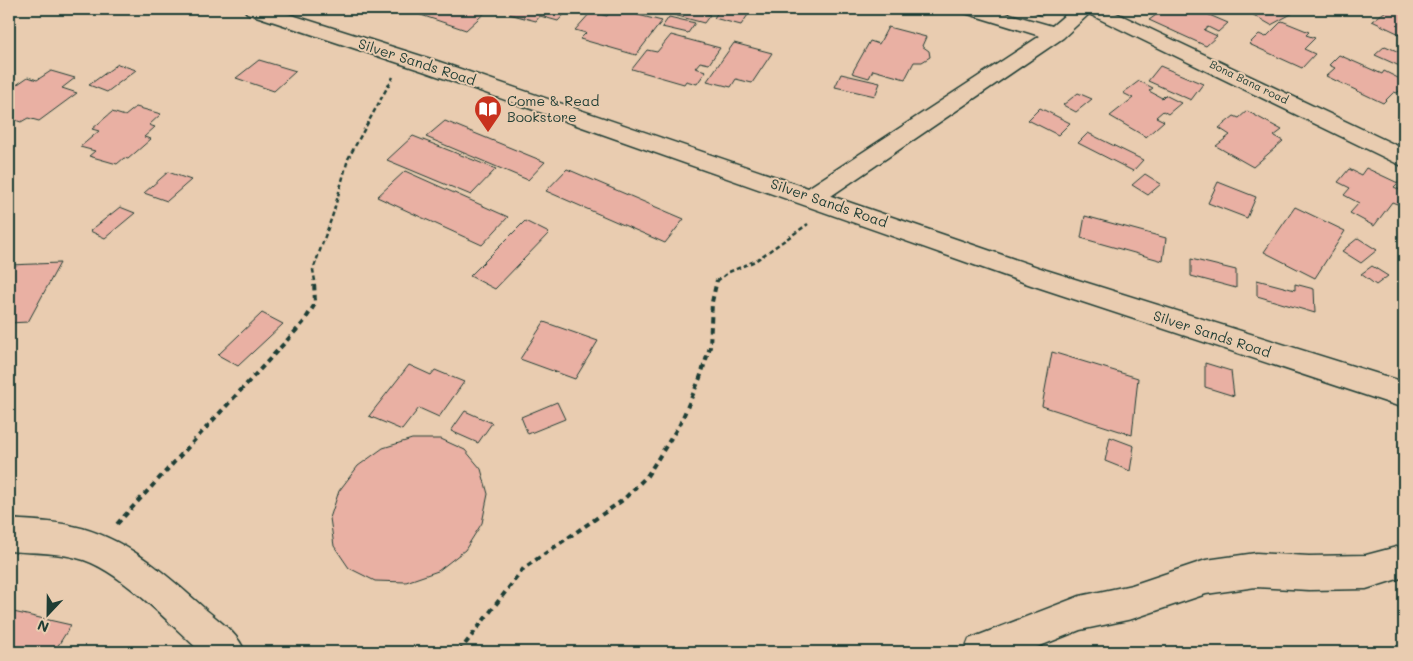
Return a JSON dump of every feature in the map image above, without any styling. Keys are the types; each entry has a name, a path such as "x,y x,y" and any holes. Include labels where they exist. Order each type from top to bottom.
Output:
{"street":[{"name":"Silver Sands Road","path":"254,9 404,57 1040,278 1404,395"},
{"path":"972,9 1056,34"},
{"path":"821,201 1056,34 1083,9"},
{"name":"Bona Bana road","path":"1092,9 1269,92 1404,159"},
{"path":"9,535 59,539 95,548 128,568 227,652"},
{"path":"982,652 1080,613 1132,602 1206,577 1256,570 1309,573 1366,572 1404,561"}],"path":[{"path":"95,548 303,323 315,304 316,292 313,270 333,214 348,159 404,57"},
{"path":"459,652 524,568 624,500 647,476 680,424 700,378 710,347 712,302 717,280 777,247 821,201"}],"building":[{"path":"420,9 489,9 466,30 415,13"},
{"path":"514,9 569,9 558,21 540,16 536,21 509,14"},
{"path":"614,9 662,21 636,55 580,39 586,33 575,30 591,12 607,16"},
{"path":"679,9 688,9 710,15 704,23 674,15"},
{"path":"720,9 752,9 741,25 714,18"},
{"path":"1028,9 1052,9 1041,16"},
{"path":"1150,9 1212,9 1207,14 1228,23 1218,32 1208,27 1204,30 1217,36 1206,46 1149,20 1159,13"},
{"path":"1243,9 1281,11 1285,9 1293,13 1271,25"},
{"path":"1389,9 1404,11 1404,36 1372,21"},
{"path":"669,17 695,23 688,33 662,27"},
{"path":"1282,21 1309,32 1306,35 1315,38 1304,49 1315,54 1302,68 1249,44 1259,34 1266,37"},
{"path":"888,27 926,37 922,46 929,51 930,57 922,62 914,62 905,79 873,70 869,78 852,73 870,41 879,44"},
{"path":"671,35 720,48 709,64 700,62 695,68 706,71 697,84 686,81 684,84 632,69 647,50 657,52"},
{"path":"734,43 772,53 752,83 736,79 731,87 707,81"},
{"path":"1385,46 1404,54 1404,68 1375,55"},
{"path":"1339,55 1382,74 1384,71 1404,81 1404,86 1397,93 1394,92 1383,103 1326,76 1335,68 1329,65"},
{"path":"259,60 296,71 274,91 236,78"},
{"path":"118,64 136,70 107,92 89,85"},
{"path":"1160,66 1203,84 1191,100 1148,81"},
{"path":"51,71 75,78 62,88 77,93 39,121 28,118 21,122 9,118 9,87 12,88 28,77 37,80"},
{"path":"841,74 880,83 875,96 835,87"},
{"path":"1139,81 1153,88 1149,91 1162,98 1165,95 1181,103 1168,114 1163,111 1156,117 1164,121 1146,137 1110,116 1133,98 1123,93"},
{"path":"1078,93 1092,99 1076,112 1063,105"},
{"path":"136,107 161,114 149,125 155,127 144,137 151,139 128,159 124,158 117,164 89,156 95,151 80,147 99,131 92,129 112,112 125,116"},
{"path":"1040,108 1070,123 1058,135 1028,120"},
{"path":"1247,111 1282,130 1274,136 1283,141 1253,167 1216,146 1230,135 1219,128 1234,116 1239,118"},
{"path":"445,121 545,162 528,180 426,137"},
{"path":"1088,133 1143,160 1133,171 1078,143"},
{"path":"413,136 496,169 471,195 387,160"},
{"path":"1366,168 1398,183 1394,187 1404,192 1397,204 1392,202 1374,226 1350,213 1359,203 1344,195 1350,188 1338,182 1349,169 1361,175"},
{"path":"567,169 684,219 665,243 546,191"},
{"path":"405,171 508,217 482,245 377,197"},
{"path":"168,172 191,180 167,201 144,193"},
{"path":"1145,174 1161,184 1148,195 1132,185"},
{"path":"1218,182 1256,197 1247,218 1208,203"},
{"path":"120,207 135,213 105,238 90,231"},
{"path":"1295,207 1345,231 1315,278 1264,252"},
{"path":"1085,216 1166,238 1163,261 1081,238"},
{"path":"525,221 549,233 495,289 470,276"},
{"path":"1358,238 1377,250 1361,263 1342,251"},
{"path":"1191,259 1236,270 1236,288 1191,276"},
{"path":"60,263 28,322 9,323 9,265"},
{"path":"1372,266 1388,276 1376,285 1361,274"},
{"path":"1257,280 1295,290 1295,284 1314,289 1315,313 1257,296"},
{"path":"262,313 283,324 238,366 218,355"},
{"path":"544,322 598,341 575,379 520,359"},
{"path":"1052,352 1138,378 1132,435 1042,406"},
{"path":"1205,363 1231,371 1234,396 1205,387"},
{"path":"409,365 431,375 435,370 464,382 439,417 419,408 402,430 369,416"},
{"path":"557,402 565,419 528,434 521,417"},
{"path":"465,411 492,423 478,443 451,431"},
{"path":"1110,437 1134,446 1130,471 1105,461"},
{"path":"412,439 441,439 465,450 481,469 488,494 482,523 465,550 438,571 406,582 375,581 349,568 334,546 330,518 339,491 358,466 383,448"},
{"path":"9,611 71,625 54,652 9,652"}],"place":[{"name":"Come & Read Bookstore","path":"488,133"}]}
